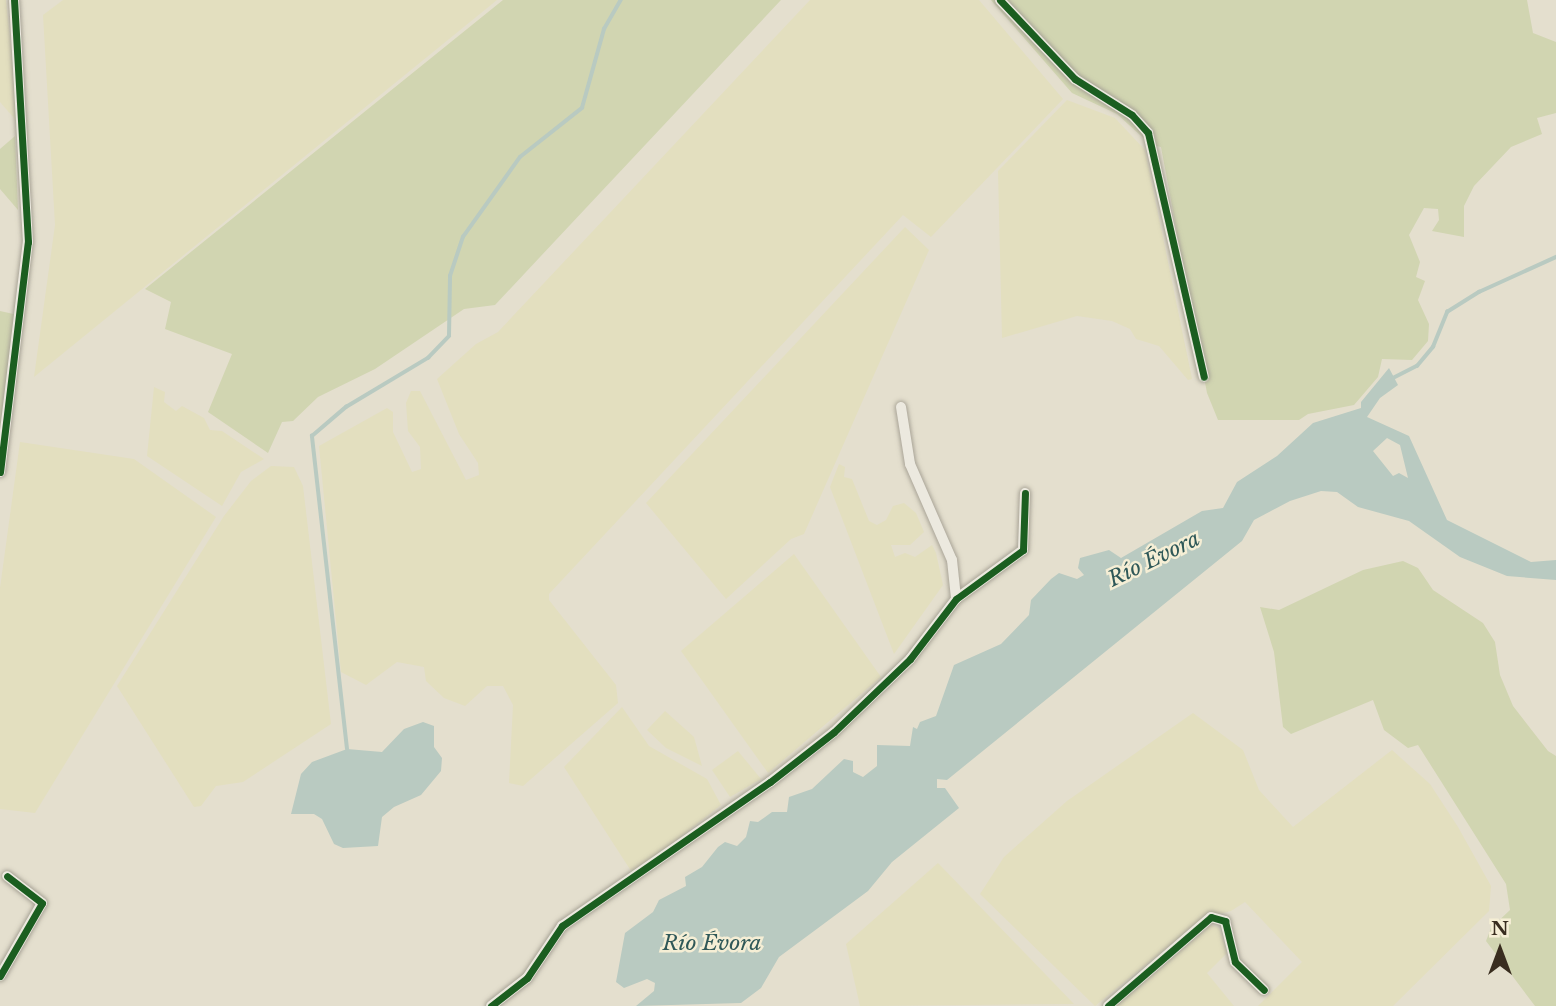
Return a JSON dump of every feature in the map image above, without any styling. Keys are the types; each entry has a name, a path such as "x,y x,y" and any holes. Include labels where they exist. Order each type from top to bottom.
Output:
{"street":[{"path":"0,471 28,242 15,0"},
{"path":"1000,0 1075,79 1132,115 1148,133 1205,377"},
{"path":"901,407 918,486 953,560 956,599"},
{"path":"491,1006 527,978 562,926 769,782 834,732 910,659 956,599 1023,550 1025,493"},
{"path":"0,976 42,903 7,876"},
{"path":"1108,1006 1211,917 1225,921 1235,962 1264,990"}],"shaded area":[{"path":"0,0 6,0 19,124 0,102"},
{"path":"63,0 497,0 34,377 55,225 43,15"},
{"path":"810,0 979,0 1063,99 931,237 903,215 549,594 549,600 616,685 618,703 523,786 509,783 513,705 503,686 487,686 465,706 444,698 426,681 424,667 397,662 366,685 341,672 319,446 387,408 393,412 393,432 412,472 421,469 420,447 408,431 406,403 411,391 420,391 466,480 479,475 478,463 459,434 437,379 476,344 498,332"},
{"path":"1067,100 1115,118 1145,150 1192,379 1188,380 1159,346 1136,339 1130,329 1112,321 1077,316 1002,338 998,171"},
{"path":"905,227 929,250 804,534 791,539 726,599 646,503"},
{"path":"154,387 165,392 164,402 176,411 182,406 204,418 210,430 222,431 264,459 241,472 222,506 147,456"},
{"path":"20,442 134,459 216,517 35,813 0,809 0,588"},
{"path":"839,464 845,467 844,477 852,479 869,521 877,525 886,520 893,506 904,503 916,513 924,532 910,545 891,545 895,557 905,553 915,557 932,545 936,553 943,585 894,654 830,487"},
{"path":"271,466 294,467 303,486 331,724 243,782 216,786 201,806 194,807 117,686 224,516 251,481"},
{"path":"794,554 881,677 768,773 681,651"},
{"path":"622,707 649,746 707,779 721,805 633,874 564,767"},
{"path":"665,711 694,737 702,766 666,748 647,730"},
{"path":"1193,713 1243,750 1259,790 1293,827 1392,750 1430,784 1458,827 1491,886 1489,911 1393,1006 1258,1006 1302,962 1245,902 1231,911 1203,918 1095,1006 980,894 1004,857 1067,801"},
{"path":"738,751 761,779 730,797 712,770"},
{"path":"938,863 1074,1004 860,1006 846,944"},
{"path":"1211,925 1219,928 1227,953 1207,973 1234,1006 1116,1006"}],"green space":[{"path":"503,0 781,0 495,305 464,309 375,369 318,397 293,421 282,422 268,453 208,412 232,354 165,329 171,302 145,289"},
{"path":"991,0 1527,0 1533,33 1556,42 1556,113 1537,118 1542,134 1511,147 1474,186 1464,206 1464,237 1432,231 1439,220 1438,209 1424,208 1409,235 1420,262 1416,277 1425,281 1418,300 1429,324 1428,341 1412,360 1382,359 1378,377 1354,405 1308,414 1299,420 1218,420 1207,393 1161,147 1151,145 1117,114 1072,93"},
{"path":"15,136 18,210 0,189 0,149"},
{"path":"0,311 18,315 3,424 0,423"},
{"path":"1403,561 1418,568 1433,590 1483,623 1495,642 1500,675 1513,706 1548,751 1556,756 1556,1006 1535,1006 1486,941 1491,928 1510,910 1506,884 1418,745 1408,748 1384,730 1373,700 1291,734 1283,727 1274,652 1260,607 1279,610 1363,570"}],"water":[{"name":"Río Évora","path":"1389,368 1398,385 1380,398 1367,417 1409,436 1447,520 1531,562 1556,560 1556,580 1507,576 1460,557 1409,521 1358,507 1337,492 1321,491 1290,501 1254,520 1242,541 947,780 937,779 937,788 945,788 959,808 892,862 868,891 779,957 761,988 741,1003 636,1006 654,991 655,983 647,979 624,988 616,982 625,933 653,912 659,900 686,886 685,877 702,867 725,842 737,846 746,837 750,821 758,822 772,812 787,812 789,797 812,789 844,759 853,761 853,772 863,777 877,766 877,745 910,746 913,727 917,729 920,722 936,716 954,665 1001,644 1029,615 1031,600 1051,579 1059,573 1077,579 1084,575 1078,568 1080,558 1109,550 1121,558 1202,511 1223,508 1237,482 1277,456 1313,423 1361,408 1361,402","holes":["1387,438 1400,445 1408,478 1399,473 1393,476 1373,451"]},
{"path":"423,722 434,726 434,747 442,758 441,771 421,795 394,807 382,817 378,846 343,848 334,844 322,819 314,814 291,814 301,774 312,762 347,749 382,752 404,729"}],"waterway":[{"path":"347,749 312,436 346,407 428,358 449,336 450,276 463,237 520,157 582,108 604,29 621,0"},
{"path":"1393,378 1417,366 1433,347 1447,312 1479,292 1556,257"}],"cycle path":[{"path":"0,472 28,242 14,0"},
{"path":"1000,0 1075,79 1132,115 1148,133 1204,377"},
{"path":"491,1006 527,978 562,926 770,782 834,732 910,659 956,599 1023,550 1025,493"},
{"path":"0,976 42,903 7,876"},
{"path":"1108,1006 1211,917 1225,921 1235,962 1264,990"}]}
